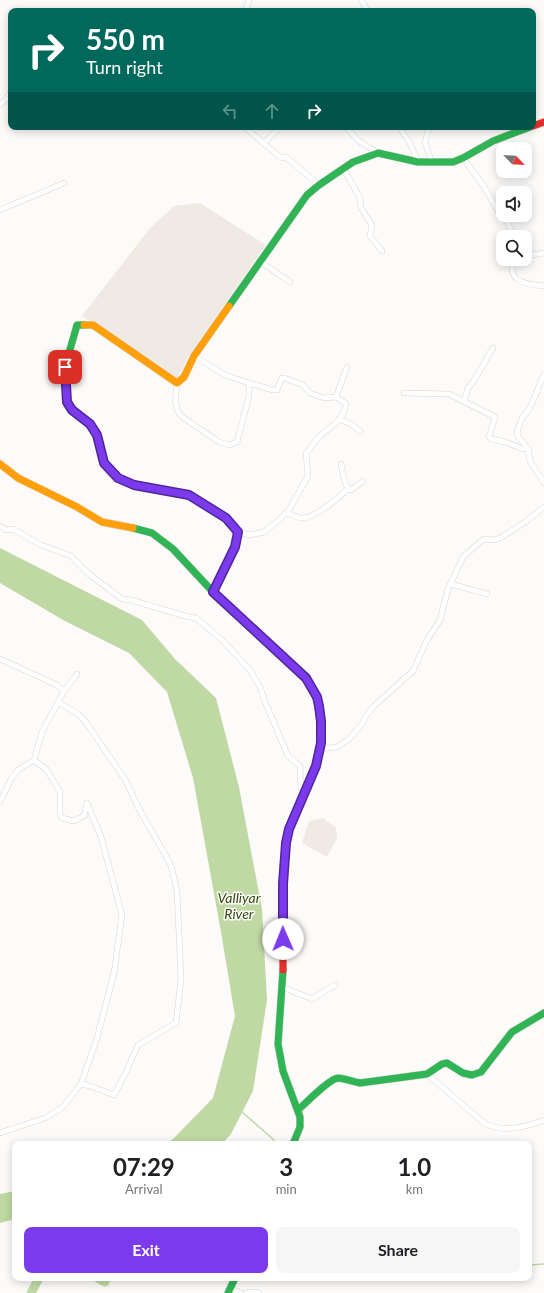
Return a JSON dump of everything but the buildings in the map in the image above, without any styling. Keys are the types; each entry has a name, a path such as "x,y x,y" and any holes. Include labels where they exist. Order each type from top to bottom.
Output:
{"main road":[{"path":"213,592 235,547 238,532 226,518 189,495 134,485 118,478 104,463 97,435 90,424 72,410 67,402 65,367 78,325 93,325 177,383 184,377 194,356 307,195 318,185 353,162 378,153 418,162 453,162 493,142 523,130"},
{"path":"0,464 18,478 77,507 102,522 126,526 152,534 173,550 213,592 306,678 317,697 321,721 320,749 316,766 306,792 289,829 286,843 283,884 282,987 278,1044 284,1071 300,1117 300,1127 294,1141"},
{"path":"298,1110 331,1081 339,1078 360,1083 427,1074 447,1063 463,1073 472,1074 481,1072 512,1032 544,1013"},
{"path":"229,1291 234,1281"}],"street":[{"path":"0,105 8,96"},
{"path":"248,130 281,158 286,157 318,185"},
{"path":"264,143 277,130"},
{"path":"349,130 359,141 378,153"},
{"path":"402,130 410,143 418,162"},
{"path":"428,130 425,142 432,163"},
{"path":"463,158 483,185 511,230"},
{"path":"343,168 360,198 361,208 372,225 370,236 382,250"},
{"path":"0,210 64,183"},
{"path":"532,255 544,253"},
{"path":"261,262 290,282"},
{"path":"512,266 513,272 519,281 526,284 544,286"},
{"path":"464,402 468,388 474,382 493,348"},
{"path":"194,356 225,375 249,383 277,390 280,380 284,378 303,385 310,393 324,398 336,397 346,404 345,412 340,419 320,436 306,454 308,476 289,510 278,522 264,532 250,535 238,532"},
{"path":"336,397 347,367"},
{"path":"544,374 533,401 528,411 522,418 517,432 520,441 528,449 530,461 544,483"},
{"path":"177,383 175,405 176,411 190,423 219,442 229,445 237,442 239,437 249,396 249,383"},
{"path":"404,393 449,394 495,418 489,437 491,439 506,442 522,449 528,449"},
{"path":"340,419 351,424 360,431"},
{"path":"341,464 348,489"},
{"path":"286,513 302,518 315,514 348,489 351,490 363,482"},
{"path":"320,749 337,747 349,739 362,724 374,706 413,671 427,640 440,620 451,584 463,557 476,544 485,539 495,540 502,537 528,520 544,506"},
{"path":"0,526 6,530 13,529 41,545 71,556 89,574 122,600 131,600 196,618 222,640 250,670 260,687 288,756 300,766 301,789 306,792"},
{"path":"451,584 487,594"},
{"path":"0,659 57,685 64,691"},
{"path":"0,802 11,779 18,770 34,760 42,732 64,691 78,674"},
{"path":"58,702 78,714 85,721 126,781 139,809 170,865 177,891 180,979 176,1023 138,1045 114,1094 81,1084"},
{"path":"0,1134 45,1118 63,1107 81,1084 97,1038 114,973 122,916 101,837 87,803 84,816 73,821 62,818 60,814 60,792 47,770 34,760"},
{"path":"282,987 312,999 335,985"},
{"path":"427,1074 484,1123 492,1127 516,1128 544,1120"},
{"path":"229,1291 240,1293"},
{"path":"246,1293 259,1293"}],"shaded area":[{"path":"200,203 266,245 188,357 180,374 175,379 82,316 150,228 174,206"},
{"path":"323,818 336,828 337,838 327,857 302,843 309,821"}],"water":[{"name":"Valliyar River","path":"0,548 142,620 175,659 216,698 239,787 262,909 267,1000 253,1091 231,1134 225,1141 170,1141 213,1098 235,1016 193,778 167,692 129,653 63,620 0,583"},
{"path":"12,1192 12,1220 0,1223 0,1194"}],"waterway":[{"path":"241,1111 274,1141"},
{"path":"532,1265 544,1264"},
{"path":"31,1293 37,1281"}],"traffic: fast":[{"path":"229,306 307,195 353,162 378,153 418,162 453,162 493,141 522,130"},
{"path":"84,325 77,325 65,367 67,402 72,410 91,424 97,435 105,463 118,478 134,485 189,495 226,518 238,532 235,547 213,592"},
{"path":"133,528 152,533 173,549 213,592 306,678 317,698"},
{"path":"283,970 278,1044 283,1071 300,1117 300,1127 294,1141"},
{"path":"298,1110 329,1082 338,1078 360,1083 427,1074 442,1064 447,1063 463,1073 472,1075 481,1072 512,1032 544,1013"},
{"path":"228,1293 234,1281"}],"traffic: slow":[{"path":"84,325 93,325 177,383 184,377 194,356 229,306"},
{"path":"0,464 18,478 77,507 102,522 133,528"},
{"path":"285,860 289,829 313,774 320,749 321,732 317,698"}],"traffic: jam":[{"path":"536,125 544,122"},
{"path":"283,970 283,884 285,860"}],"route":[{"path":"65,367 67,402 72,410 90,424 97,435 104,463 118,478 134,485 189,495 226,518 238,532 235,547 213,592 306,678 317,697 321,721 320,749 316,766 289,829 286,843 283,884 283,939"}]}
